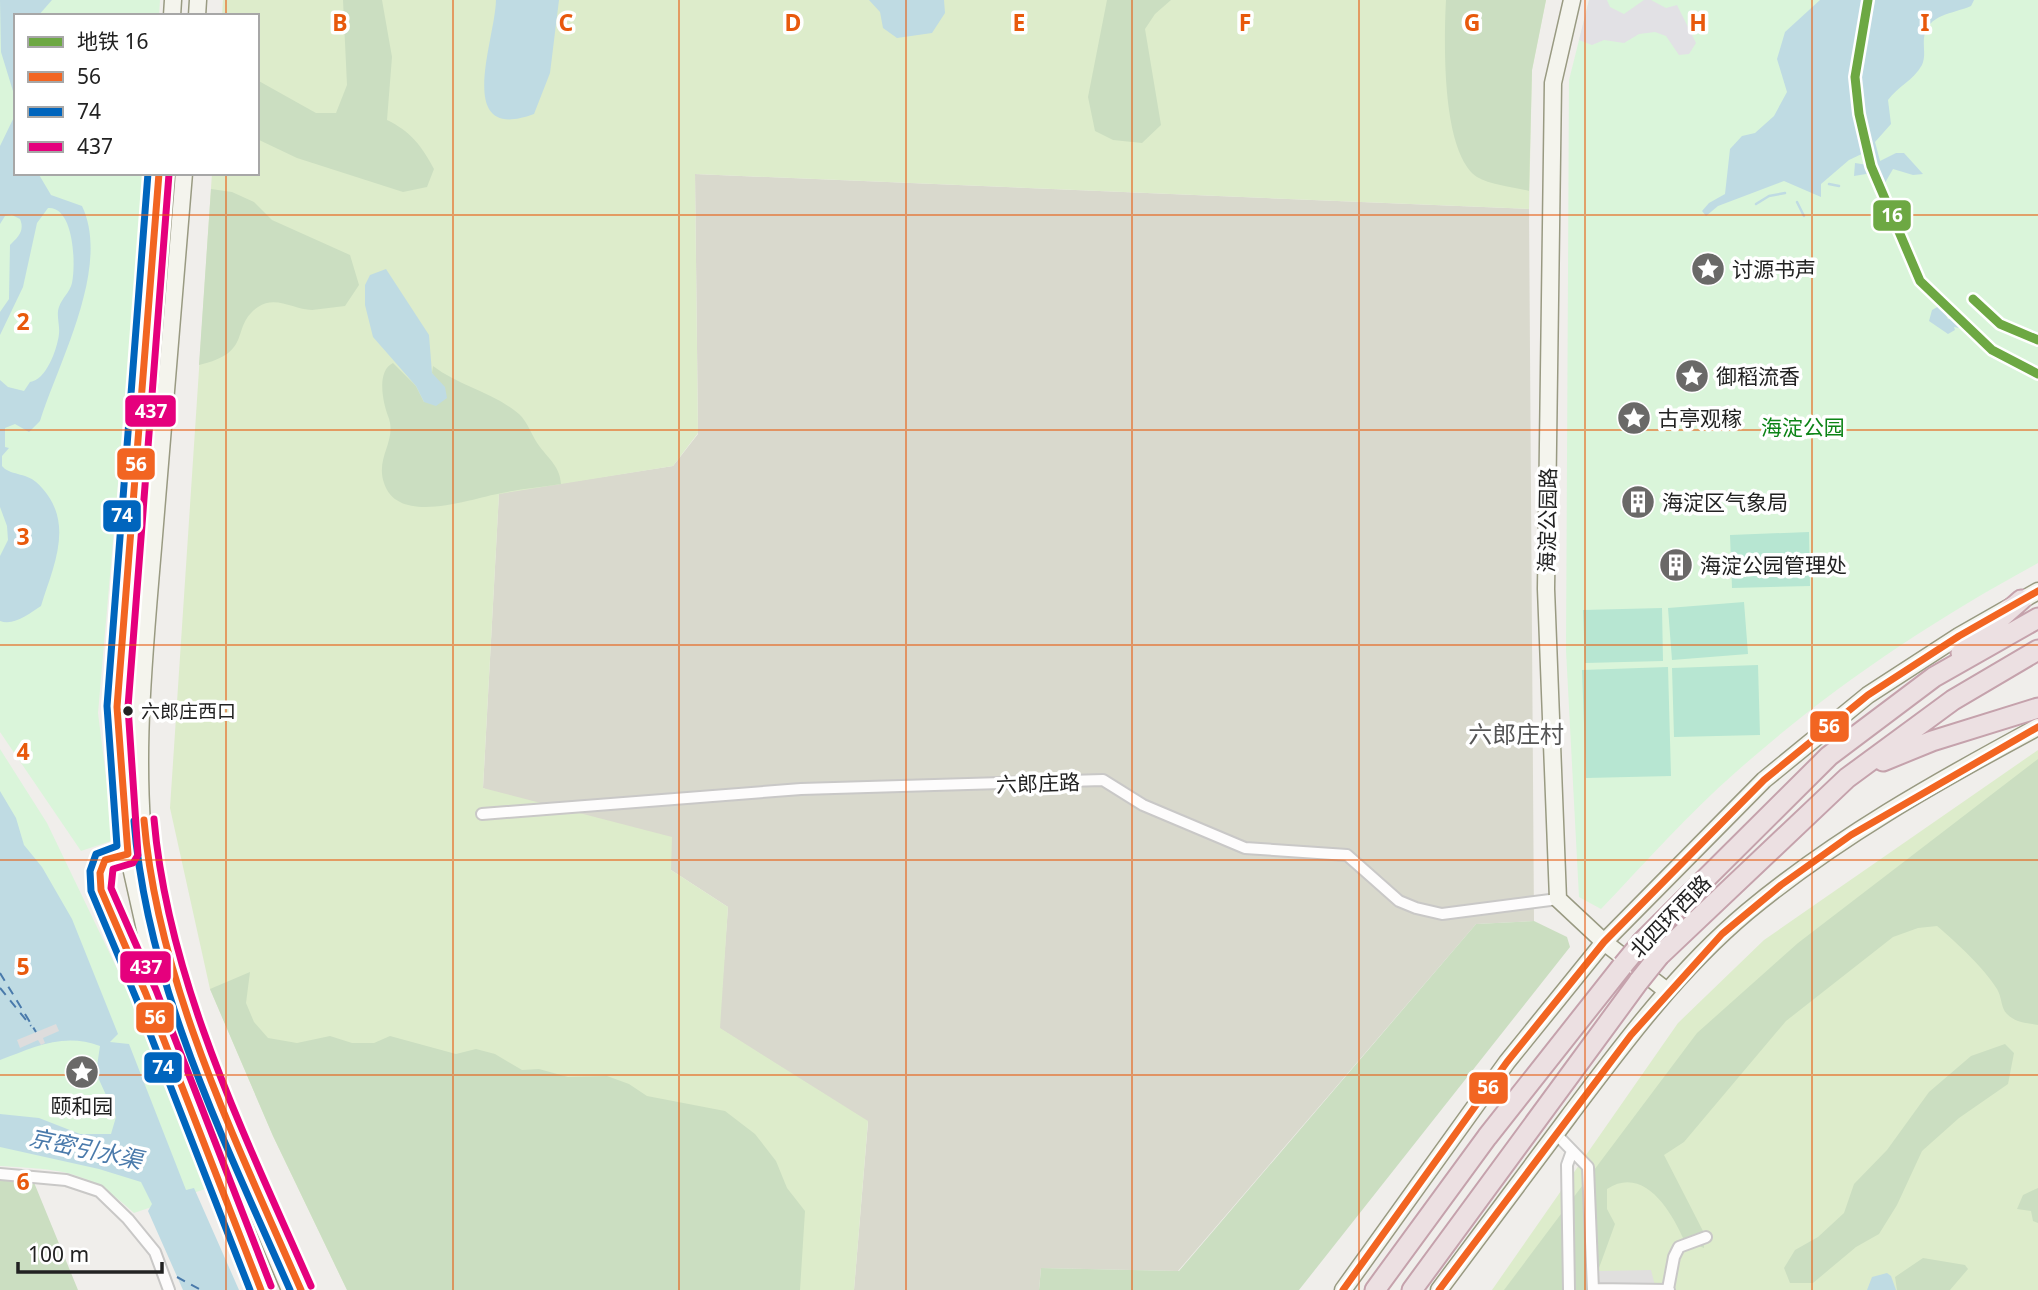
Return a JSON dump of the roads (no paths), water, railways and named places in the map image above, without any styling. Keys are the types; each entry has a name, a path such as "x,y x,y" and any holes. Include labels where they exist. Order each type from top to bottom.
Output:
{"highway":[{"path":"1934,677 2029,595"},
{"name":"北四环西路","path":"1375,1290 1487,1137 1643,942 1829,756 1934,677 2038,618"},
{"name":"北四环西路","path":"1412,1290 1659,956 1847,778 1953,700 2038,650"},
{"path":"1847,778 2038,695"},
{"path":"1932,741 2038,708"}],"street":[{"name":"海淀公园路","path":"1558,899 1546,589 1553,83 1572,0"},
{"path":"159,175 117,707 128,854 148,943 165,995 290,1290"},
{"path":"184,175 141,696 145,851 149,885 161,939 177,992 301,1290"},
{"name":"北四环西路","path":"1343,1290 1507,1062 1604,942 1784,763 1868,695 2029,595"},
{"path":"1439,1290 1667,991 1746,914 1822,855 1927,787 2038,727"},
{"name":"六郎庄路","path":"482,814 801,789 1103,780 1143,805 1245,848 1347,855 1399,901 1416,908 1441,914 1558,899"},
{"path":"145,851 105,860 100,873 101,890 146,994 261,1290"},
{"path":"1558,899 1604,942 1667,991"},
{"path":"1556,1134 1588,1167 1593,1289 1668,1290 1674,1257 1679,1247 1706,1237"},
{"path":"1569,1290 1567,1165 1572,1151"},
{"path":"0,1174 66,1180 99,1191 128,1219 155,1252 170,1290"}],"water":[{"path":"0,0 52,0 40,14 14,14 14,94 1,52"},
{"path":"496,0 559,0 550,73 534,114 509,119 494,115 486,102 486,62"},
{"path":"869,0 944,0 945,13 932,33 897,38 883,28 880,12"},
{"path":"1820,0 1974,0 1971,6 1935,19 1930,24 1924,38 1922,65 1888,100 1891,124 1875,142 1880,161 1896,153 1904,153 1923,174 1913,175 1893,169 1882,188 1871,184 1872,173 1854,176 1855,163 1874,166 1868,151 1849,160 1821,184 1821,197 1784,181 1718,206 1706,216 1702,211 1709,203 1725,194 1730,149 1742,136 1755,133 1774,116 1787,92 1777,59 1785,32"},
{"path":"14,117 14,175 39,175 51,195 82,206 89,230 90,257 79,314 40,421 29,432 15,424 5,428 5,447 9,448 2,456 2,466 36,482 49,496 59,526 56,558 41,606 11,622 0,621 0,556 8,540 7,526 0,507 0,380 8,387 24,391 30,382 46,370 58,341 58,310 71,286 74,263 68,226 57,210 48,208 37,223 23,287 0,335 0,312 9,299 10,245 22,227 20,219 12,215 5,216 0,224 0,146"},
{"path":"386,269 429,335 432,373 445,387 447,398 436,406 424,402 416,386 373,337 365,305 365,285 370,275"},
{"path":"1941,305 1948,319 1958,320 1961,316 1963,320 1959,328 1954,327 1955,330 1948,334 1929,321 1932,310"},
{"name":"京密引水渠","path":"0,791 16,818 24,845 42,867 72,919 118,1034 110,1042 129,1044 186,1190 194,1188 239,1290 183,1290 148,1211 152,1204 141,1182 99,1169 0,1147 0,1114 39,1118 80,1134 111,1134 116,1117 96,1073 100,1046 74,1040 62,1041 37,1046 0,1060"},
{"path":"1887,1273 1891,1276 1896,1290 1867,1290 1872,1277"}],"waterway":[{"path":"1829,184 1839,186"},
{"path":"1756,204 1769,196 1785,193"},
{"path":"1797,202 1804,216"}],"metro line":[{"name":"16","path":"1868,0 1855,77 1859,114 1871,166 1920,281 1992,350 2038,374"},
{"name":"16","path":"1973,299 2000,324 2038,340"}],"place":[{"name":"讨源书声","path":"1708,269"},
{"name":"御稻流香","path":"1692,376"},
{"name":"古亭观稼","path":"1634,418"},
{"name":"海淀区气象局","path":"1638,502"},
{"name":"海淀公园管理处","path":"1676,565"},
{"name":"六郎庄西口","path":"128,711"},
{"name":"颐和园","path":"82,1072"}],"district":[{"name":"六郎庄村","path":"1516,733"}],"park label":[{"name":"海淀公园","path":"1803,427"}]}
